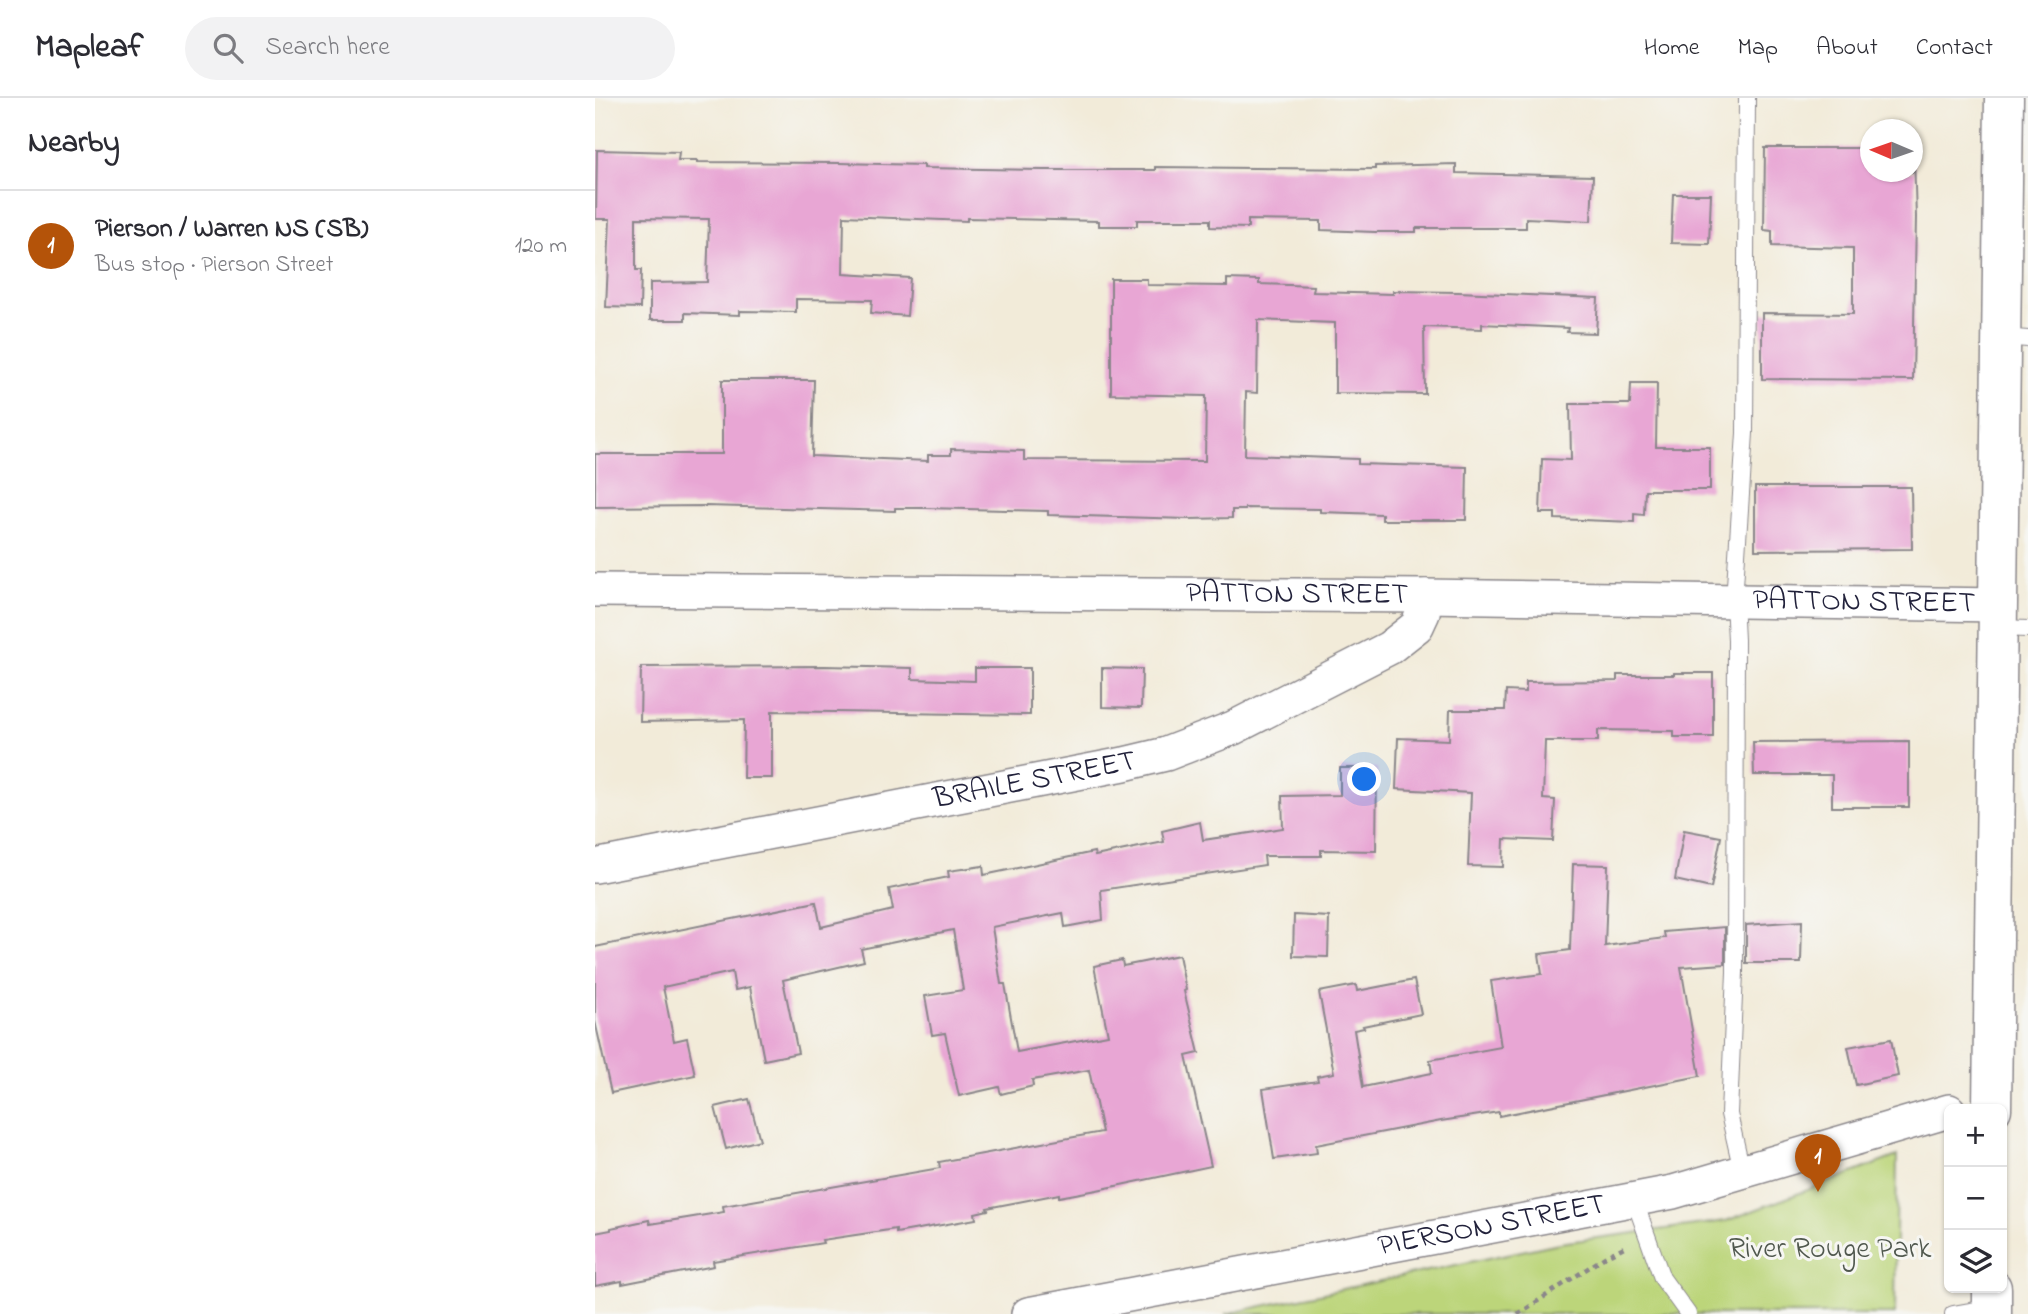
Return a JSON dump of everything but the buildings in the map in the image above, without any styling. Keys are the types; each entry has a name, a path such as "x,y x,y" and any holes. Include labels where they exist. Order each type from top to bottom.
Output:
{"main road":[{"path":"1991,1104 2009,620 2015,338 2004,98"}],"street":[{"name":"PATTON STREET","path":"595,590 1734,601 2009,620"},
{"name":"BRAILE STREET","path":"595,866 1166,754 1233,729 1389,648 1407,636 1417,625 1423,613 1425,596"},
{"name":"PIERSON STREET","path":"1028,1314 1672,1192 1944,1112"}],"lane":[{"path":"1742,1171 1729,1114 1735,972 1734,601 1745,433 1747,98"},
{"path":"1634,1199 1662,1278 1688,1314"},
{"path":"1953,1314 1992,1303"}],"path":[{"path":"1518,1314 1608,1255 1647,1236"}],"green space":[{"name":"River Rouge Park","path":"1897,1156 1895,1314 1225,1314 1559,1243 1726,1221"}],"place":[{"name":"Pierson / Warren NS (SB)","path":"1818,1192"}]}
